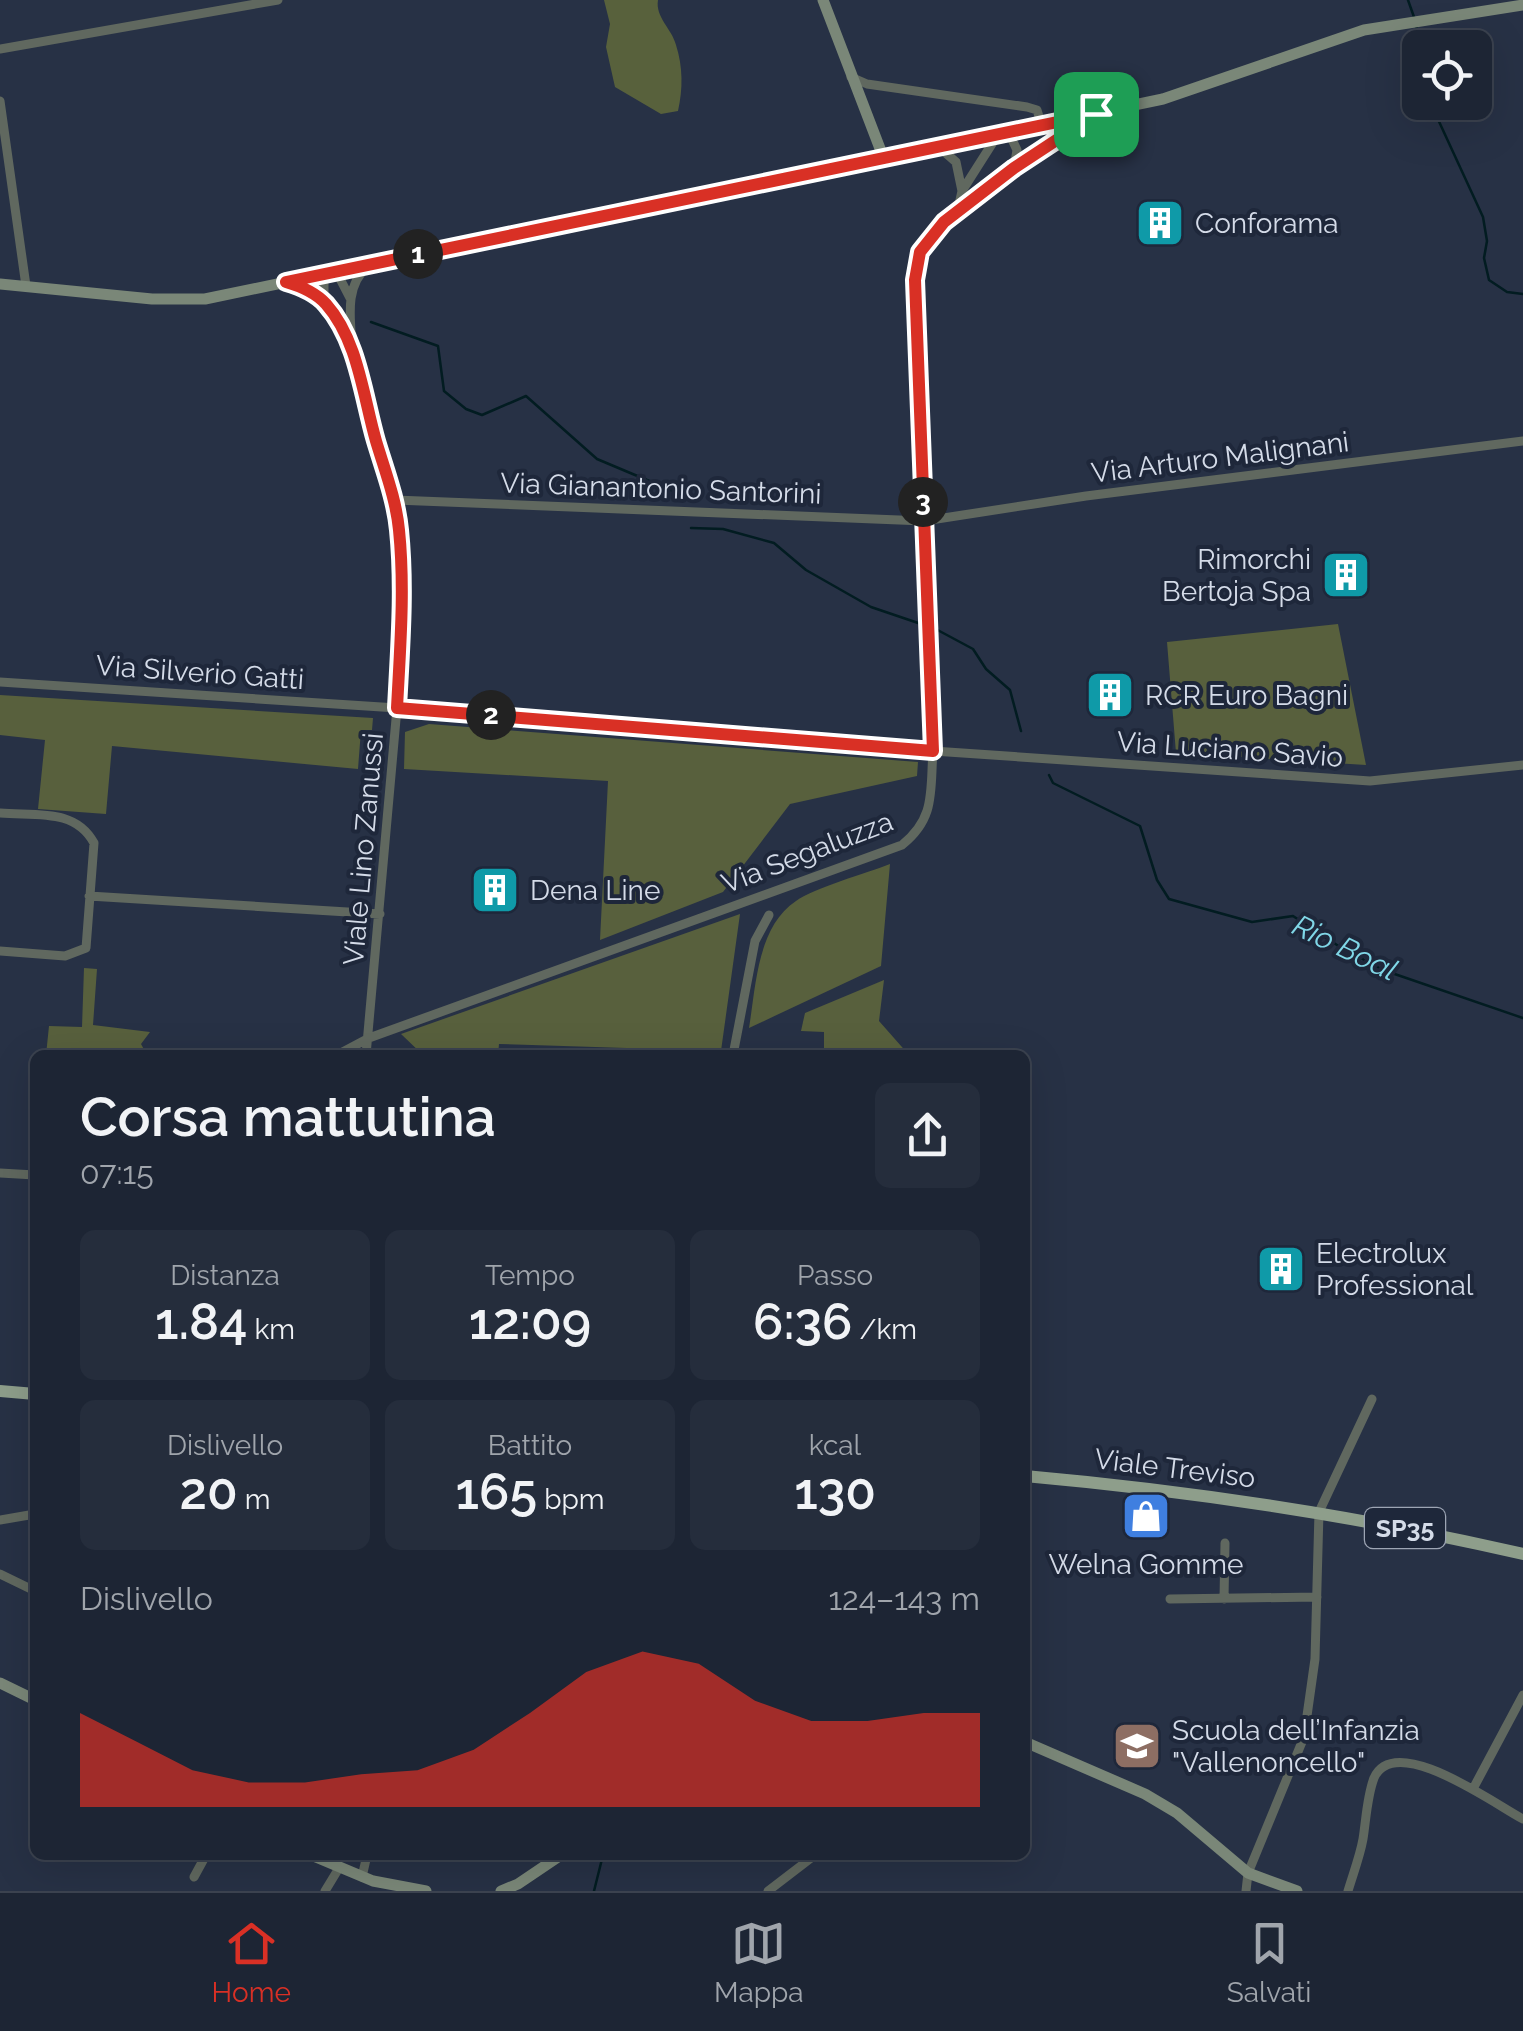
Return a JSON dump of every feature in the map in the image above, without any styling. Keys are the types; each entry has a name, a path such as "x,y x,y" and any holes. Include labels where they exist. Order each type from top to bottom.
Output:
{"main road":[{"path":"823,0 884,159"},
{"path":"0,284 152,299 205,300 1096,114 1163,99 1364,30 1523,5"},
{"path":"0,1392 30,1394"},
{"name":"Viale Treviso","path":"1030,1476 1161,1488 1318,1512 1523,1554"},
{"path":"0,1683 30,1698"},
{"path":"1030,1744 1145,1794 1177,1813 1248,1873 1297,1891"},
{"path":"322,1860 362,1877 426,1891"},
{"path":"501,1891 554,1860"}],"street":[{"path":"0,49 278,0"},
{"path":"850,77 867,84 1027,107 1037,110 1042,126"},
{"path":"0,101 26,286"},
{"name":"Via Segaluzza","path":"346,1050 369,1038 902,845 918,832 929,812 933,751 915,280 920,252 958,209 1096,114"},
{"path":"1003,134 1016,141 1014,168"},
{"name":"Via Segaluzza","path":"958,209 962,191 1003,134"},
{"path":"940,148 956,162 962,191"},
{"path":"350,298 361,272 370,264"},
{"name":"Viale Lino Zanussi","path":"330,273 350,298 352,352"},
{"name":"Viale Lino Zanussi","path":"330,273 324,302 352,352 396,500 400,534 397,708 367,1050"},
{"path":"286,282 324,302"},
{"name":"Via Arturo Malignani","path":"924,521 1086,496 1523,441"},
{"name":"Via Gianantonio Santorini","path":"396,500 924,521"},
{"name":"Via Silverio Gatti","path":"0,682 397,708 933,751"},
{"name":"Via Luciano Savio","path":"933,751 1370,780 1523,765"},
{"path":"0,814 71,818 86,828 94,843 86,948 65,956 0,951"},
{"path":"90,896 380,914"},
{"path":"734,1050 755,941 769,915"},
{"path":"0,1173 30,1175"},
{"path":"1246,1891 1248,1873 1304,1736 1316,1659 1318,1512 1372,1399"},
{"path":"0,1520 30,1515"},
{"path":"1224,1599 1225,1543"},
{"path":"0,1574 30,1589"},
{"path":"1170,1600 1316,1598"},
{"path":"1474,1787 1523,1695"},
{"path":"1348,1891 1362,1844 1373,1781 1383,1765 1392,1761 1474,1787 1523,1819"},
{"path":"194,1877 203,1860"},
{"path":"362,1877 366,1860"},
{"path":"768,1891 808,1860"},
{"path":"325,1891 339,1868"}],"green space":[{"path":"604,0 658,0 659,12 674,39 680,62 678,111 661,114 615,87 606,47 610,24"},
{"path":"1338,624 1366,765 1176,753 1167,642"},
{"path":"0,695 373,718 372,730 361,730 358,769 112,746 106,814 38,809 45,740 0,735"},
{"path":"429,724 918,762 917,776 790,804 723,892 600,940 608,781 404,769 405,732"},
{"path":"890,864 881,966 749,1028 760,959 783,912 815,891"},
{"path":"740,914 721,1050 499,1044 498,1050 418,1050 401,1034"},
{"path":"84,968 97,969 93,1025 150,1032 141,1044 144,1050 47,1050 49,1026 82,1027"},
{"path":"884,980 879,1021 905,1050 824,1050 824,1032 801,1031 805,1013"}],"waterway":[{"path":"1408,0 1414,17"},
{"path":"1416,25 1417,30"},
{"path":"1438,120 1483,217 1489,280 1507,292 1523,294"},
{"name":"Rio Boal","path":"371,322 438,346 444,391 466,409 482,415 526,396 597,459 685,496"},
{"name":"Rio Boal","path":"691,528 723,529 774,543 806,570 871,607 924,625"},
{"name":"Rio Boal","path":"932,627 973,649 986,669 1010,690 1021,731"},
{"name":"Rio Boal","path":"1049,775 1053,783 1140,826 1157,880 1169,899 1252,922 1293,916 1383,970 1523,1018"},
{"path":"594,1891 602,1860"}],"place":[{"name":"Conforama","path":"1160,223"},
{"name":"Rimorchi Bertoja Spa","path":"1346,575"},
{"name":"RCR Euro Bagni","path":"1110,695"},
{"name":"Dena Line","path":"495,890"},
{"name":"Electrolux Professional","path":"1281,1269"},
{"name":"Welna Gomme","path":"1146,1516"},
{"name":"Scuola dell’Infanzia \"Vallenoncello\"","path":"1137,1746"}],"route":[{"path":"1096,114 958,209 920,252 915,280 933,751 397,708 401,620 396,500 352,352 338,322 324,302 286,282 1096,114"}]}
